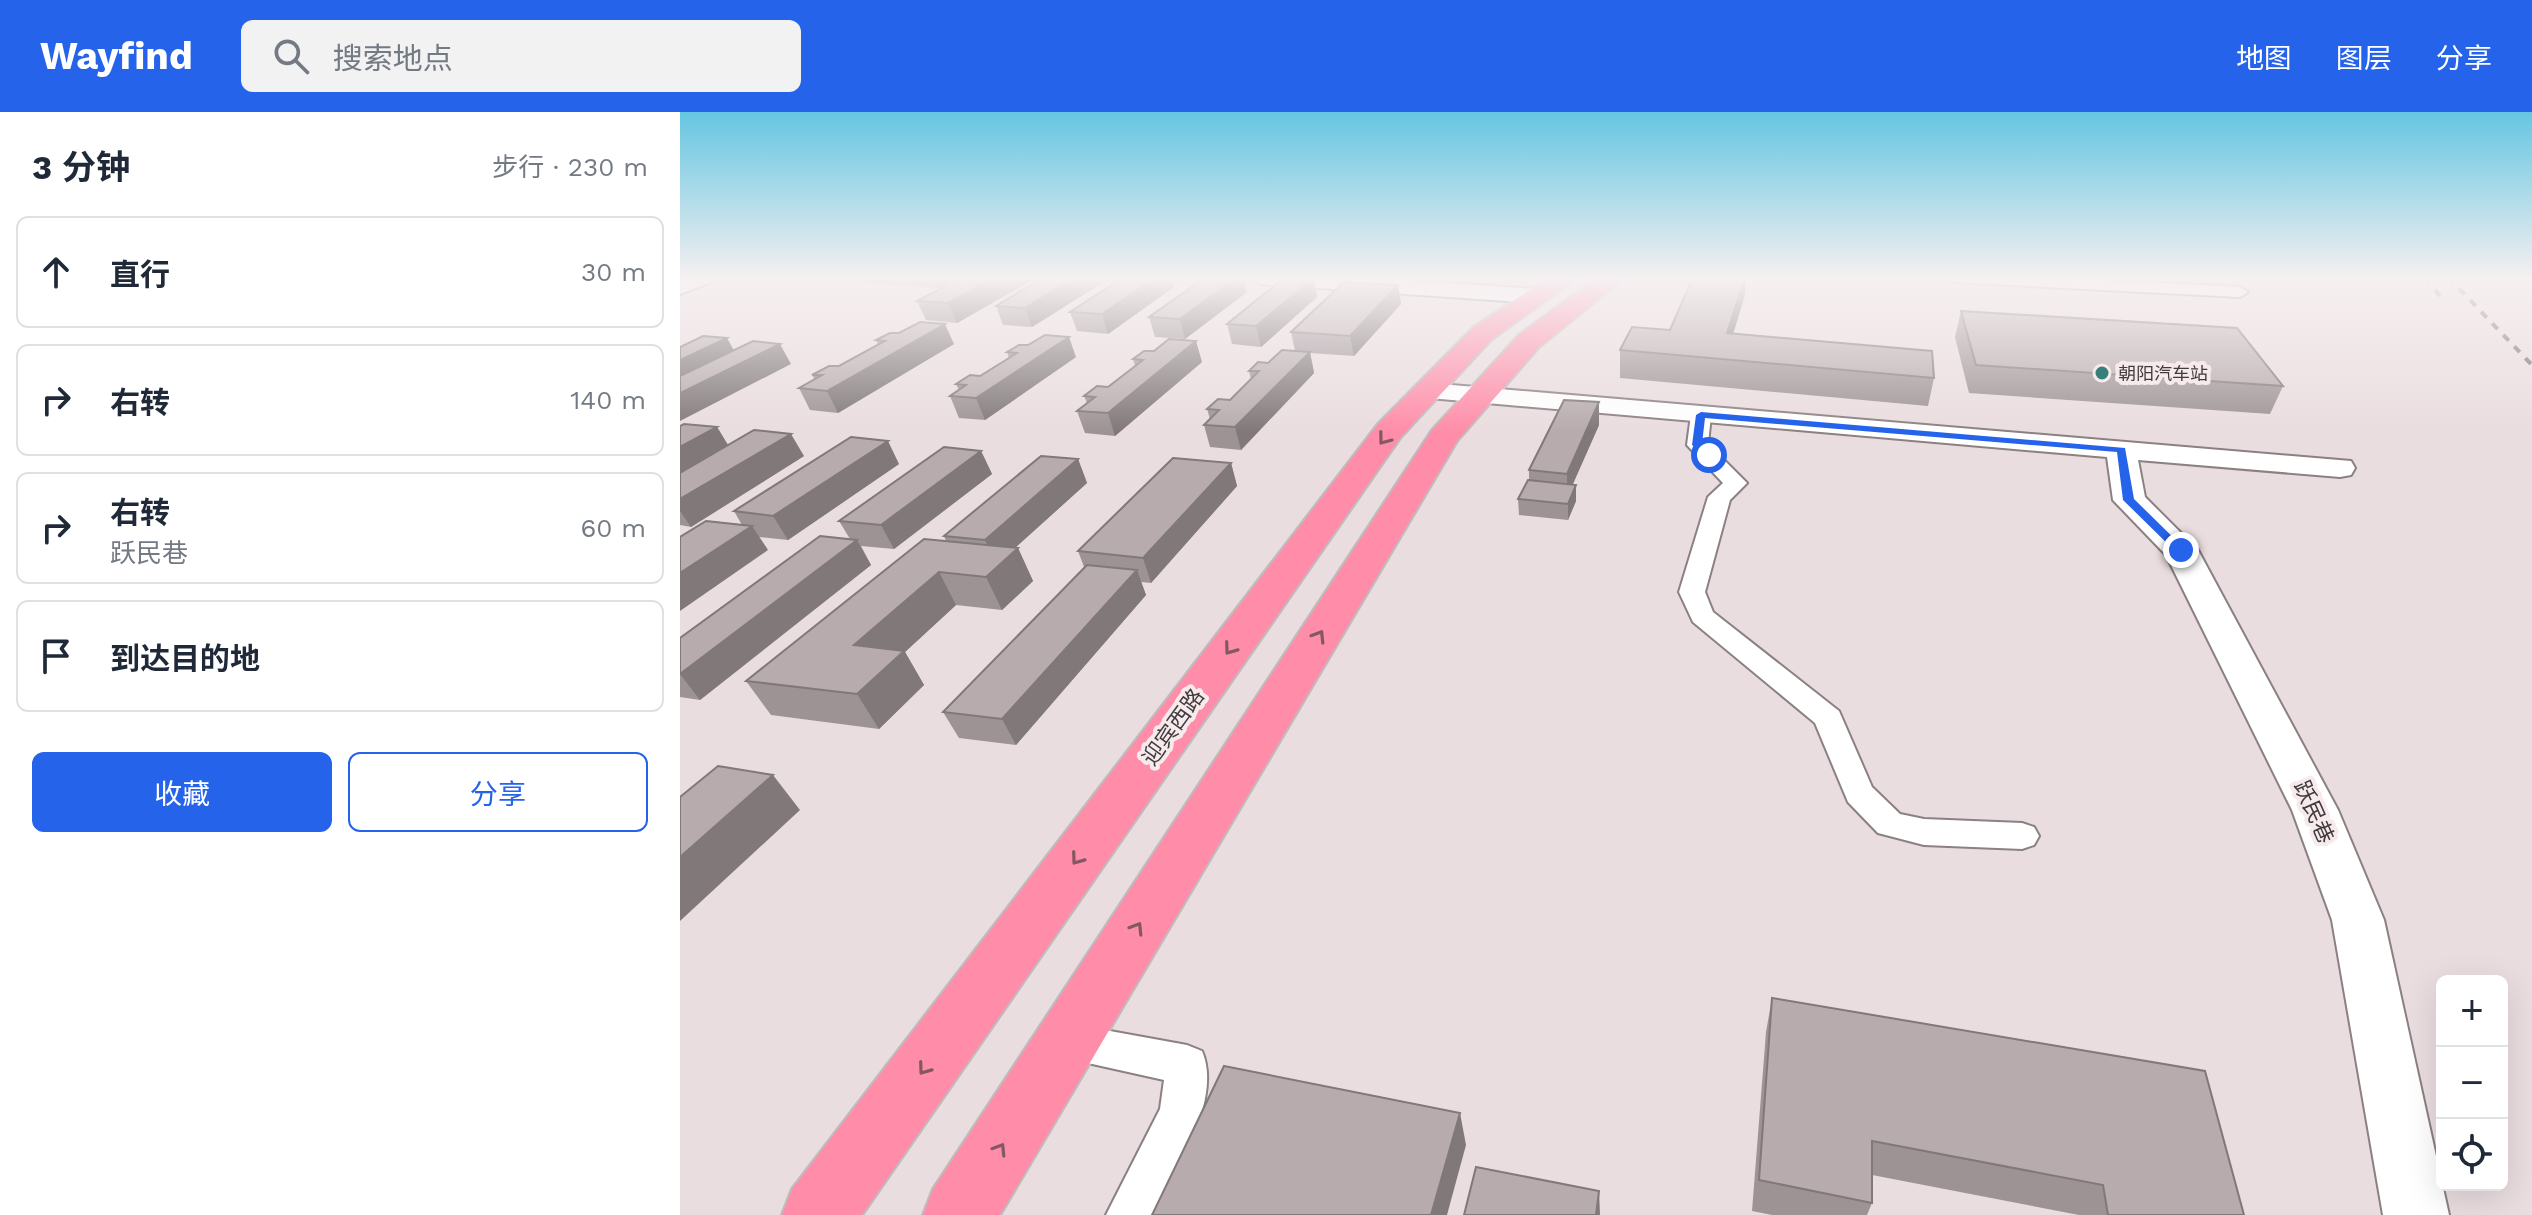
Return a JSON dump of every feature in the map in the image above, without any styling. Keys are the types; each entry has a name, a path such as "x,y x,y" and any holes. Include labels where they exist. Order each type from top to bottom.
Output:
{"highway":[{"name":"迎宾西路","path":"818,1215 1389,431 1490,328"},
{"path":"959,1215 1443,437 1529,341 1546,328"}],"street":[{"path":"1428,391 2340,468"},
{"path":"1701,415 1697,445 1736,483 1719,497 1692,592 1702,616 1828,718 1859,794 1890,824 1924,832 2022,836"},
{"name":"跃民巷","path":"2121,450 2129,500 2181,550 2315,810 2358,920 2416,1215"},
{"path":"1066,1042 1187,1065 1181,1113 1129,1215"}],"building":[{"path":"908,328 937,328 827,391 799,388 822,375 812,375 829,366 839,366 885,341 876,340 890,333"},
{"path":"1295,328 1357,328 1350,336 1291,332"},
{"path":"1631,328 1728,328 1727,333 1932,351 1934,378 1620,350"},
{"path":"1966,328 2237,328 2283,386 1976,365"},
{"path":"1045,335 1069,337 976,398 950,396 966,385 956,384 970,375 980,376 1017,353 1007,352"},
{"path":"703,336 727,338 680,360 680,347"},
{"path":"1169,339 1196,341 1108,413 1077,411 1095,397 1084,396 1097,386 1108,387 1143,360 1133,359 1144,351 1154,351"},
{"path":"753,341 780,344 680,393 680,376"},
{"path":"1282,350 1310,352 1235,427 1204,425 1219,410 1207,409 1218,399 1230,400 1259,371 1249,371 1258,362 1268,363"},
{"path":"1564,400 1599,402 1567,474 1529,470"},
{"path":"680,426 717,427 680,447"},
{"path":"754,430 791,434 680,499 680,473"},
{"path":"851,437 888,441 773,516 734,511"},
{"path":"944,447 981,451 881,525 839,521"},
{"path":"1041,456 1078,459 985,540 944,536"},
{"path":"1173,458 1231,463 1143,558 1078,551"},
{"path":"1528,480 1576,485 1568,504 1518,499"},
{"path":"706,521 752,526 680,573 680,537"},
{"path":"820,536 857,540 680,674 680,638"},
{"path":"924,539 1018,548 986,577 939,572 854,645 904,651 857,694 746,681"},
{"path":"1087,565 1137,570 1002,719 943,712"},
{"path":"718,766 773,775 680,857 680,797"},
{"path":"1772,998 2205,1071 2244,1215 2108,1215 2103,1185 1872,1141 1872,1203 1759,1180"},
{"path":"1224,1066 1460,1113 1431,1215 1152,1215"},
{"path":"1476,1167 1599,1191 1596,1215 1464,1215"}],"railway":[{"path":"2497,328 2532,365"}],"place":[{"name":"朝阳汽车站","path":"2102,373"}],"route":[{"path":"1709,455 1697,445 1701,415 2121,450 2129,500 2181,550"}]}
